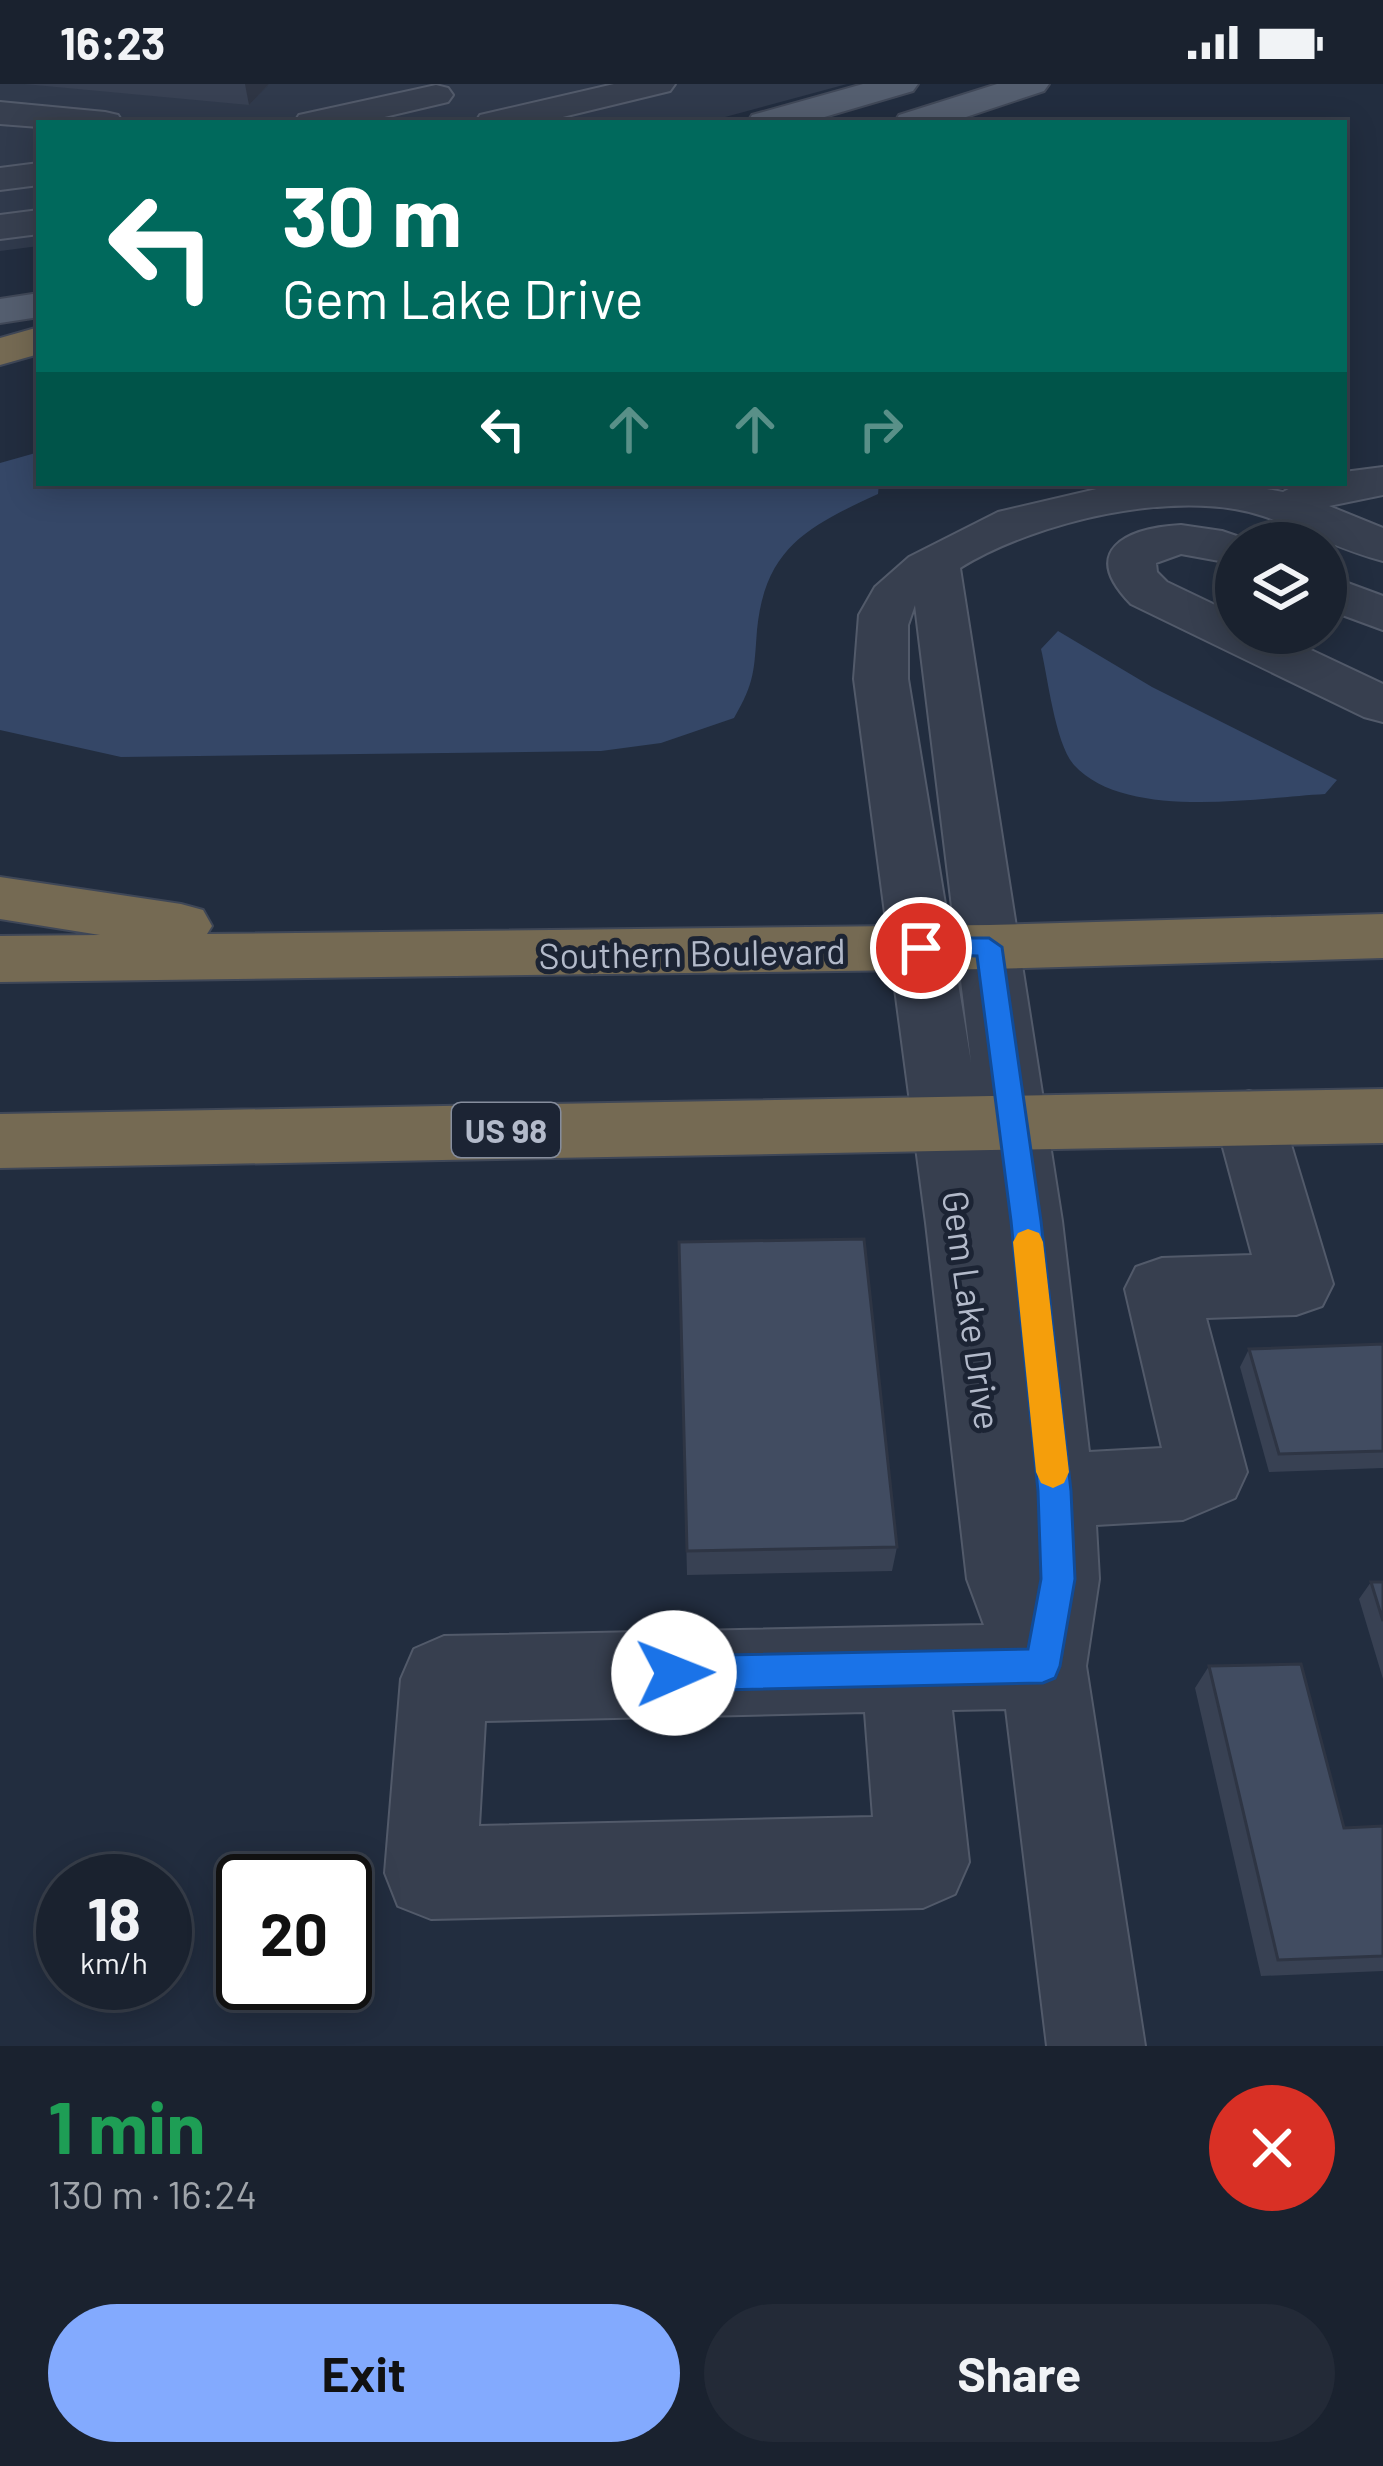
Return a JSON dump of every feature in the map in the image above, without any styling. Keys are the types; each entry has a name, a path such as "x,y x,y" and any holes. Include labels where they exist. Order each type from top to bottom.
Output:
{"highway":[{"path":"0,352 36,341"},
{"path":"0,898 386,957"},
{"name":"Southern Boulevard","path":"0,959 386,957 1383,936"},
{"name":"US 98","path":"0,1141 1383,1116"}],"main road":[{"path":"775,120 901,84"},
{"path":"921,120 1032,84"},
{"path":"0,310 36,305"}],"street":[{"path":"506,120 658,84"},
{"path":"325,120 436,95"},
{"path":"0,113 74,120"},
{"path":"0,179 36,174"},
{"path":"0,227 36,222"},
{"path":"1285,509 1324,489 1383,482"},
{"name":"Gem Lake Drive","path":"1043,1666 1058,1579 1054,1491 979,1120 955,947 935,566 959,546 1007,526 1058,509 1120,497 1206,495 1285,509"},
{"path":"1285,509 1383,546"},
{"path":"1215,544 1164,540 1141,548 1131,558 1132,576 1149,593 1215,625"},
{"path":"1347,599 1383,615"},
{"path":"1276,654 1383,705"},
{"path":"1054,1491 1183,1483 1207,1472 1162,1289 1296,1284 1249,1118"},
{"name":"Gem Lake Drive","path":"979,1120 1008,1579 1043,1666 1096,2046"},
{"path":"904,1668 923,1862 431,1873 444,1679 904,1668 1043,1666"}],"shaded area":[{"path":"0,84 847,84 714,120 36,120 36,246 0,251"}],"water":[{"path":"36,453 36,486 879,486 878,494 812,529 781,559 762,602 752,676 734,718 661,743 601,751 121,757 0,730 0,463"},
{"path":"1058,631 1152,687 1337,780 1325,794 1193,802 1125,794 1097,782 1074,765 1057,726 1041,649"}],"building":[{"path":"864,1239 897,1547 687,1551 679,1242"},
{"path":"1383,1344 1383,1451 1279,1454 1249,1349"},
{"path":"1371,1582 1383,1582 1383,1621"},
{"path":"1301,1664 1344,1828 1383,1826 1383,1956 1278,1960 1209,1666"}],"slow traffic":[{"path":"1028,1242 1053,1472"}],"route":[{"path":"674,1673 1043,1666 1058,1579 1054,1491 1026,1221 989,947 921,948"}]}
